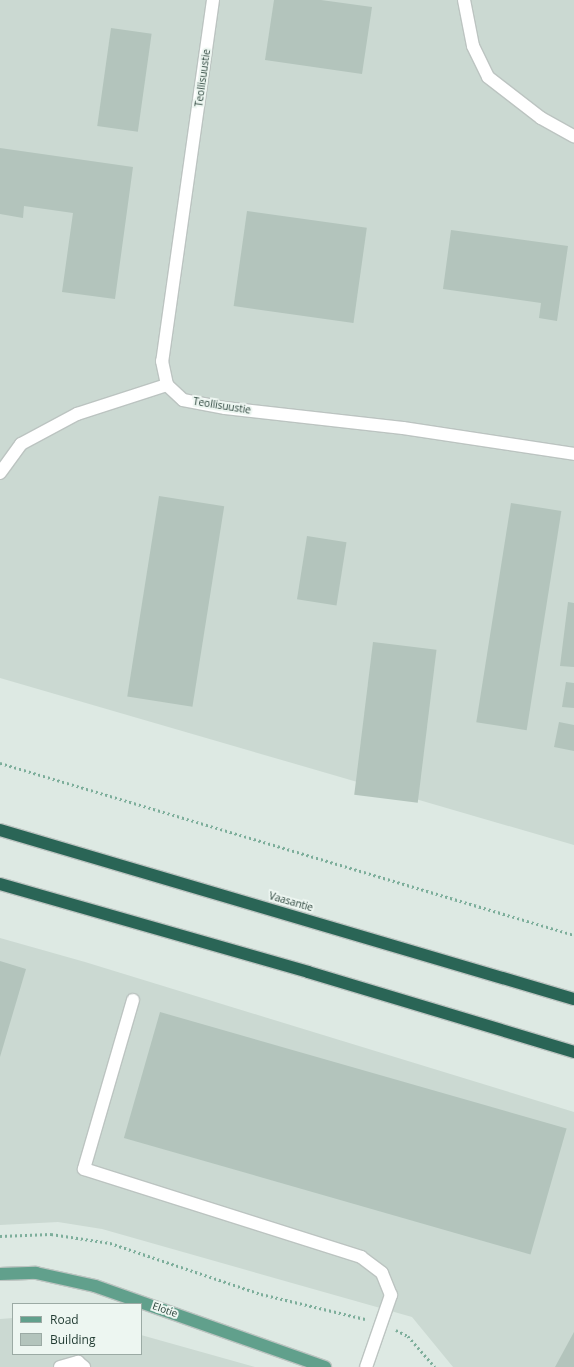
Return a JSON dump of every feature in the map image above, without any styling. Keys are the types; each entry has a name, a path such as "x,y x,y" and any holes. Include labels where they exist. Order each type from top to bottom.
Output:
{"highway":[{"name":"Vaasantie","path":"0,830 574,999"},
{"path":"0,884 315,974 574,1052"}],"main road":[{"name":"Elotie","path":"0,1274 36,1273 95,1286 325,1367"}],"street":[{"name":"Teollisuustie","path":"213,0 162,361 167,385 183,400 225,408 403,428 574,454"},
{"path":"464,0 473,46 488,77 541,118 574,136"},
{"path":"0,473 20,444 77,414 167,385"},
{"path":"133,1000 84,1169 360,1257 382,1273 391,1295 366,1367"},
{"path":"60,1367 78,1362 84,1367"}],"path":[{"path":"0,763 574,935"},
{"path":"0,1236 51,1234 110,1243 261,1294 382,1323 408,1336 435,1367"}],"shaded area":[{"path":"0,0 574,0 574,845 0,678"},
{"path":"0,938 85,962 574,1112 574,1367 453,1367 412,1317 102,1229 58,1222 0,1225"},
{"path":"12,1318 12,1355 142,1355 142,1335 255,1367 0,1367 0,1319"}],"building":[{"path":"274,0 321,0 372,7 362,74 265,60"},
{"path":"111,28 152,34 138,132 97,126"},
{"path":"0,148 133,167 115,299 62,292 73,213 24,206 23,218 0,214"},
{"path":"247,211 367,228 353,323 234,306"},
{"path":"451,230 568,246 557,321 539,318 541,303 443,289"},
{"path":"159,496 224,506 192,707 127,697"},
{"path":"511,503 561,511 527,730 476,722"},
{"path":"307,536 347,542 336,605 297,599"},
{"path":"568,602 574,603 574,667 560,666"},
{"path":"373,642 437,650 418,803 354,795"},
{"path":"566,682 574,683 574,708 562,707"},
{"path":"559,722 574,725 574,751 554,747"},
{"path":"0,961 26,969 0,1057"},
{"path":"160,1012 567,1129 531,1255 124,1138"},
{"path":"574,1332 574,1367 555,1367"}]}
